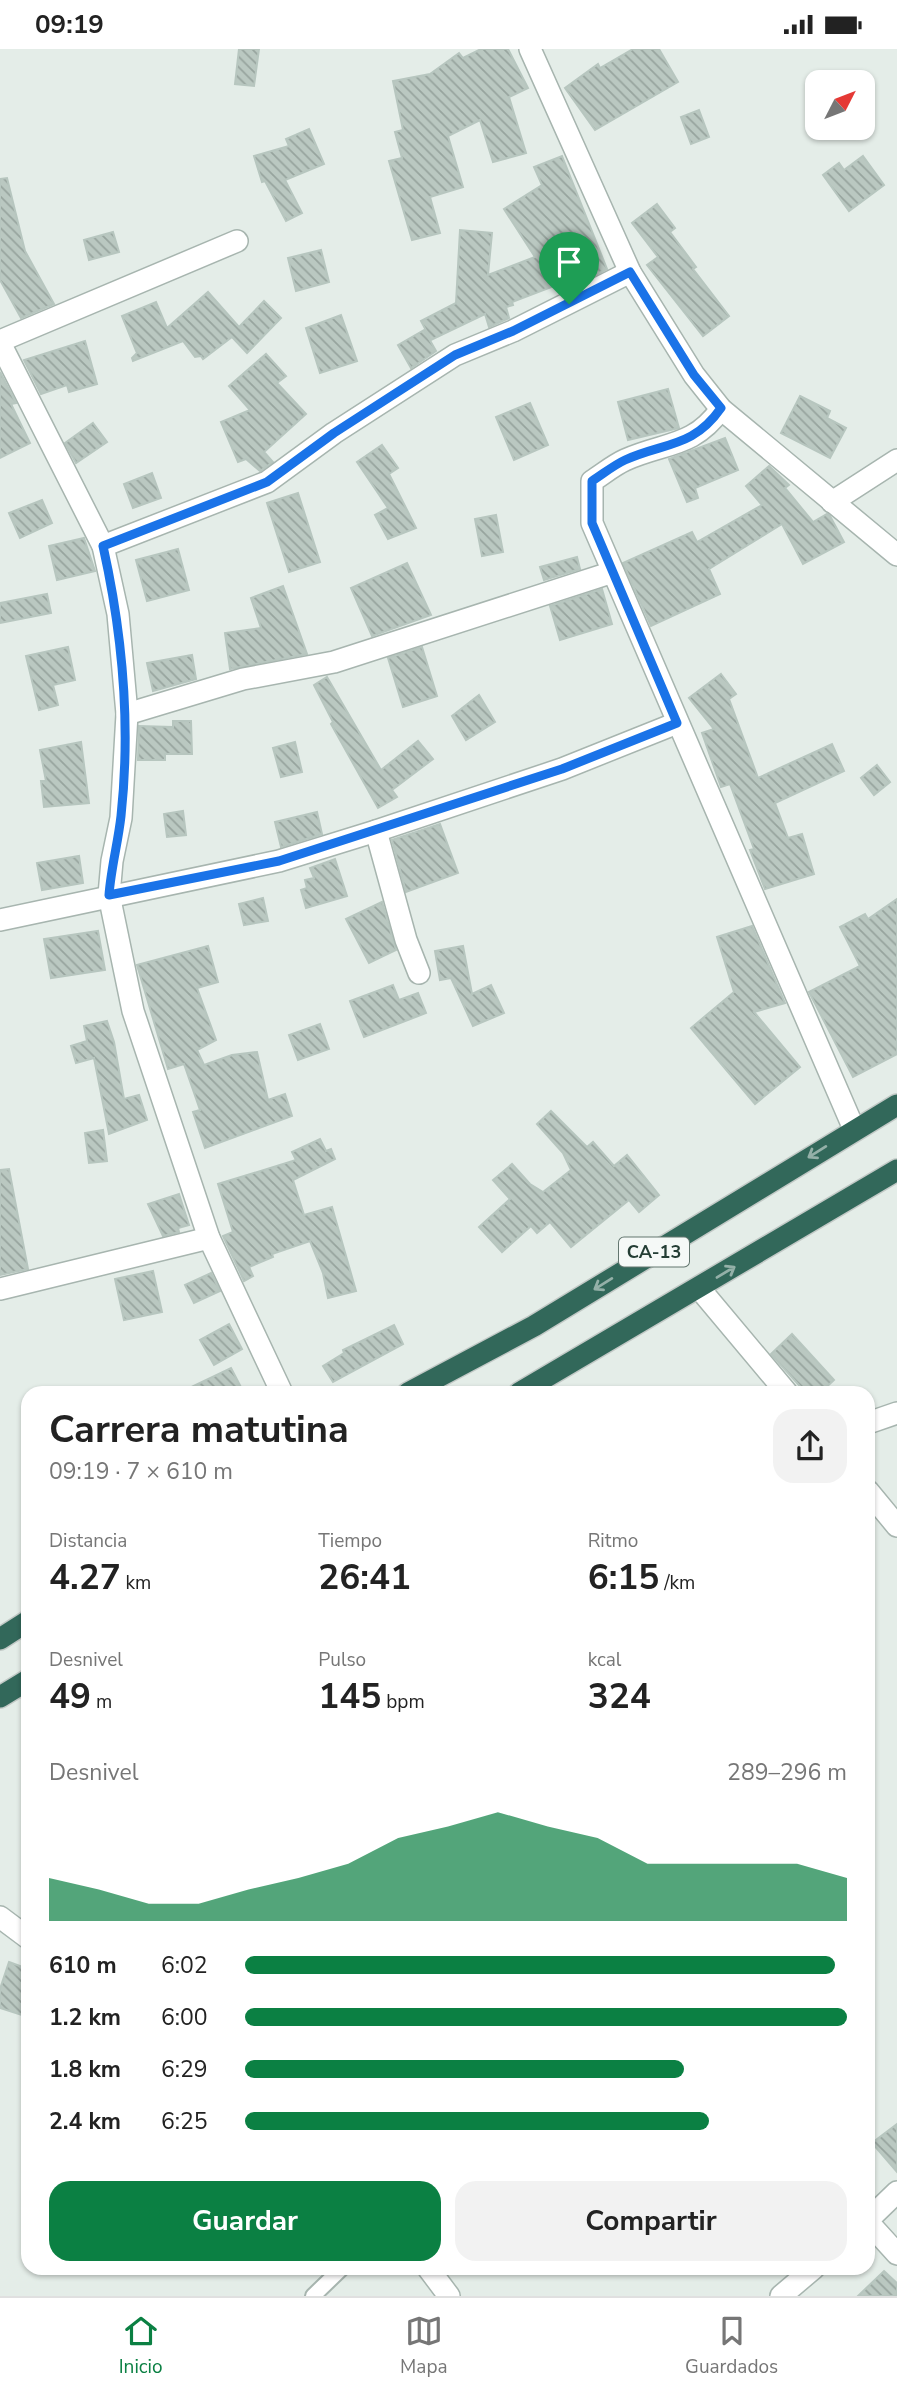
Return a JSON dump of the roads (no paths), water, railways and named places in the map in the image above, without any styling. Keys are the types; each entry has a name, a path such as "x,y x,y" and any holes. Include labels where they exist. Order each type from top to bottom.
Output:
{"highway":[{"name":"CA-13","path":"421,1386 534,1326 897,1105"},
{"name":"CA-13","path":"531,1386 897,1170"},
{"path":"0,1639 21,1626"},
{"path":"0,1697 21,1684"}],"street":[{"path":"530,49 630,272 694,375 721,408 897,555"},
{"path":"237,241 0,342 103,546 118,614 127,714 121,818 112,861 109,895 132,1011 208,1238 279,1386"},
{"path":"103,546 267,482 334,433 455,355 513,331 630,272"},
{"path":"721,408 707,429 676,444 624,460 592,481 592,523 855,1129"},
{"path":"832,502 897,460"},
{"path":"127,714 243,679 334,662 613,572"},
{"path":"0,920 279,861 562,769 677,723"},
{"path":"376,831 406,940 419,973"},
{"path":"0,1289 208,1238"},
{"path":"699,1287 781,1386"},
{"path":"875,1421 897,1413"},
{"path":"875,1499 897,1526"},
{"path":"0,1917 21,1933"},
{"path":"875,2214 897,2192"},
{"path":"875,2229 897,2254"},
{"path":"433,2275 449,2296"},
{"path":"781,2296 806,2275"}],"lane":[{"path":"313,2296 335,2275"}]}
